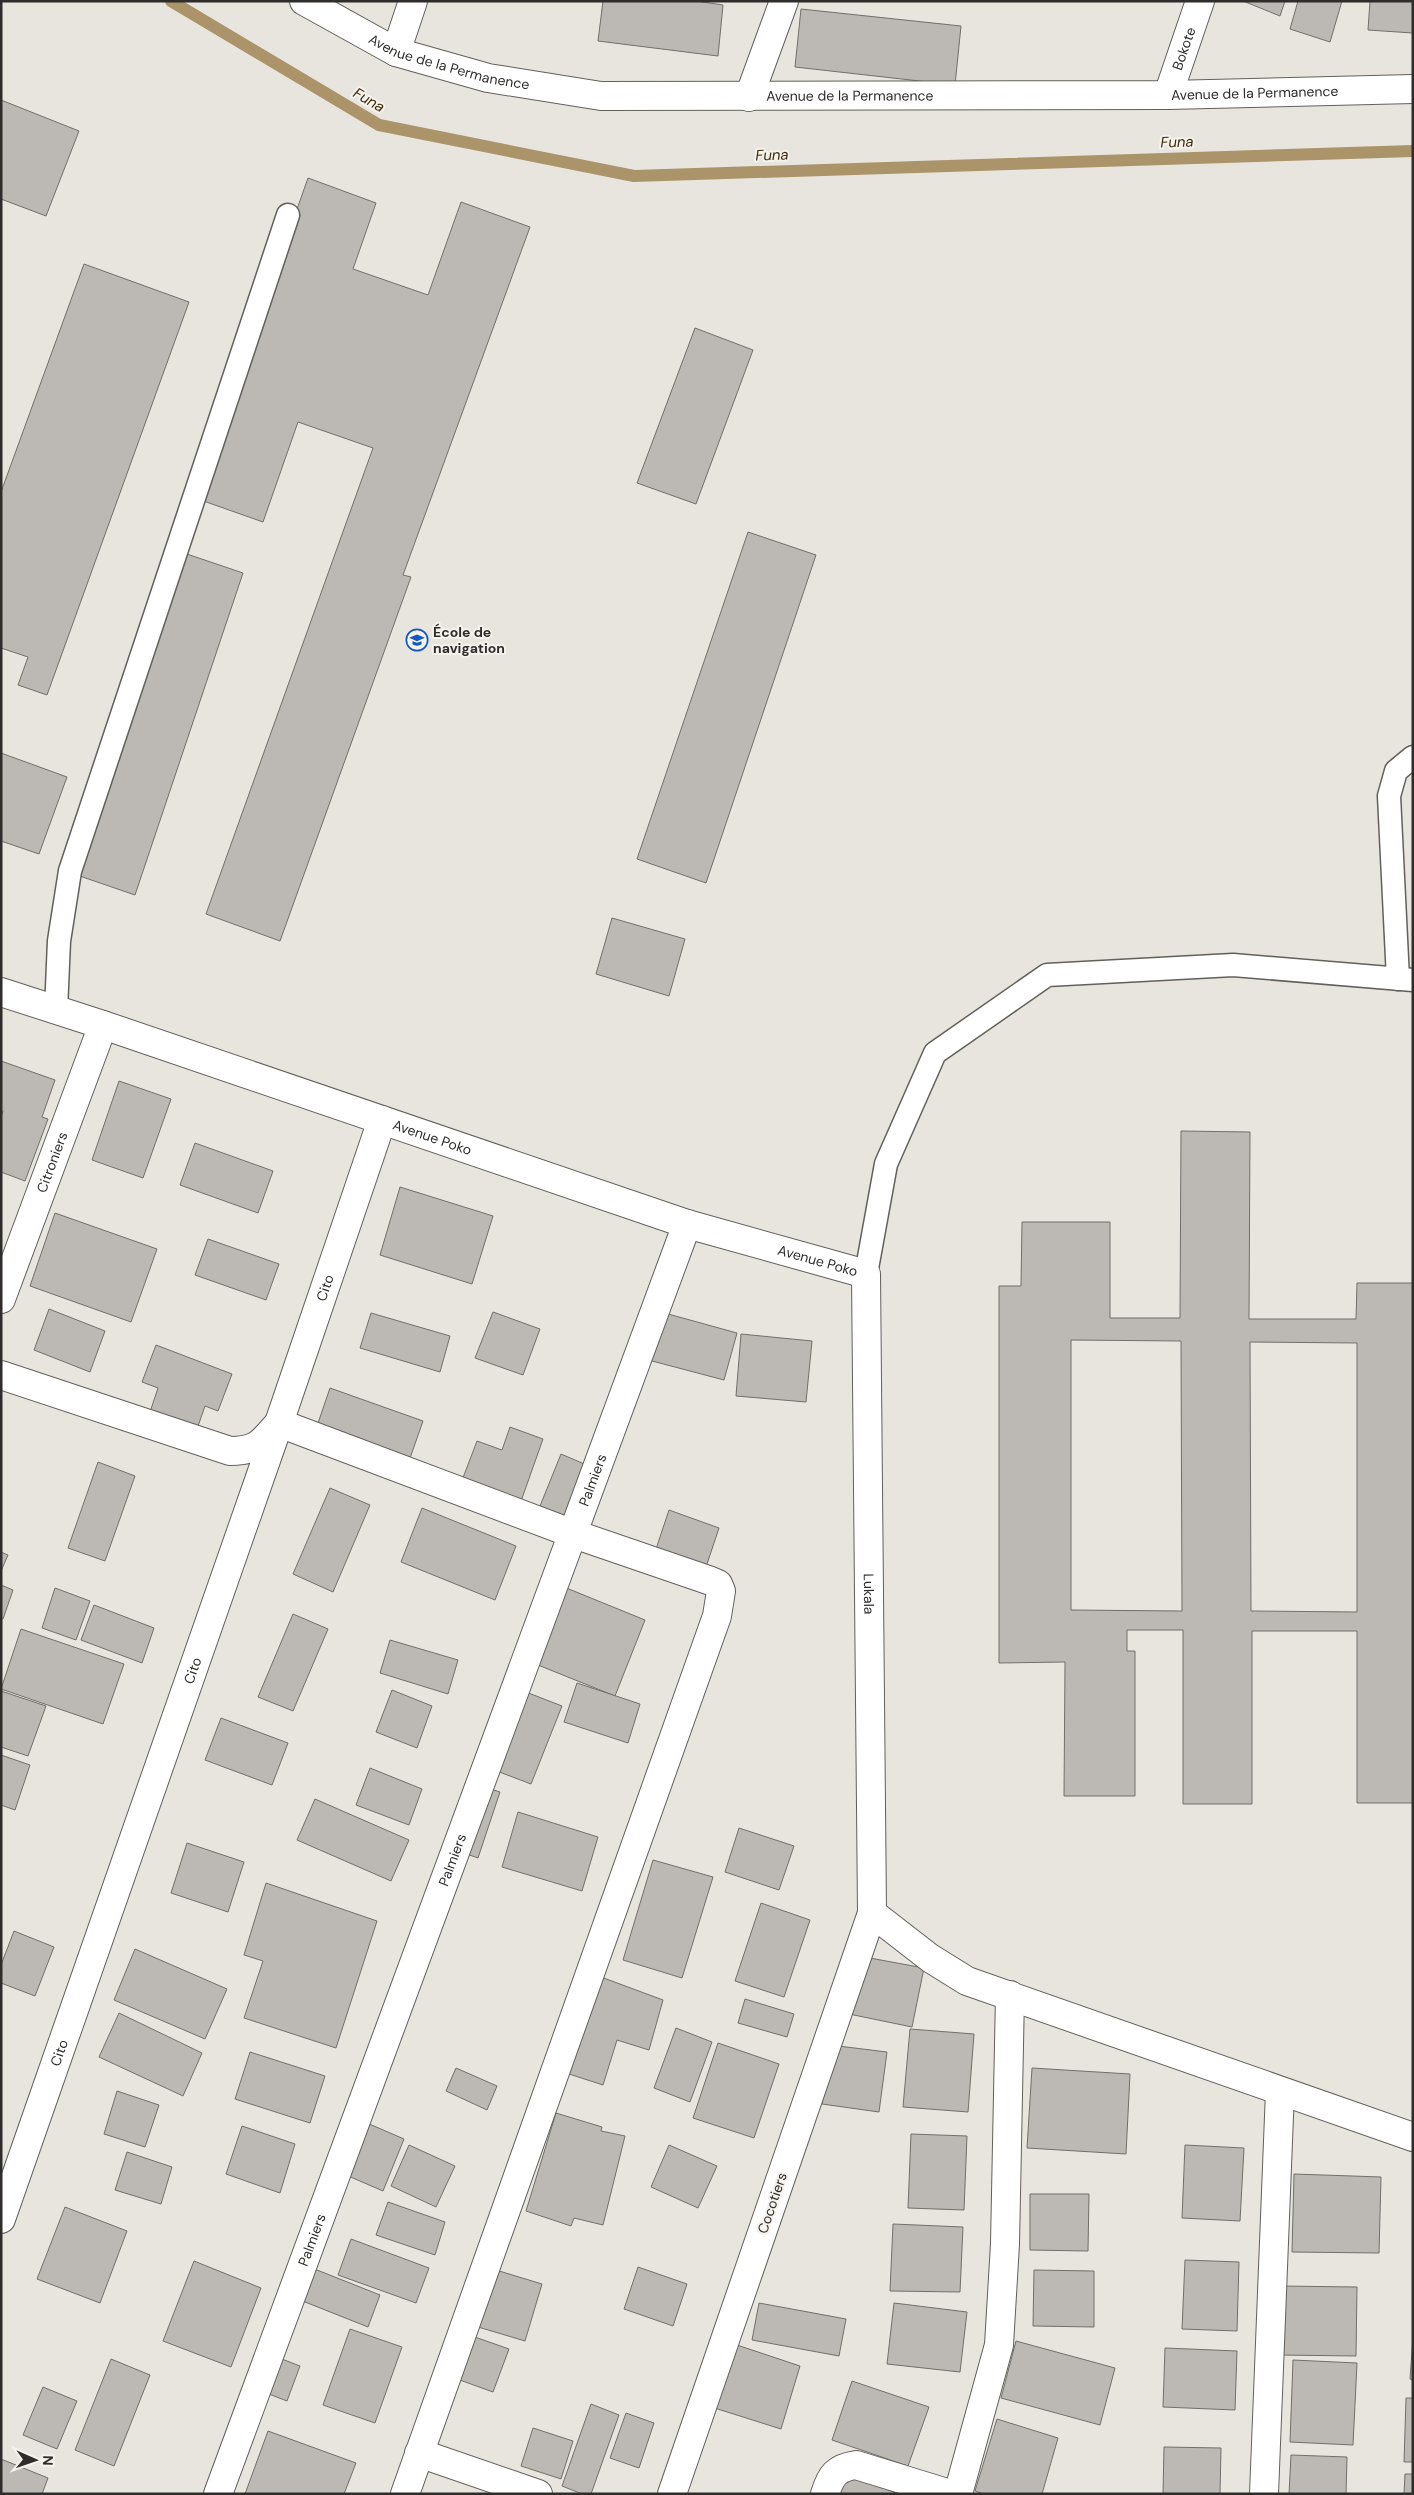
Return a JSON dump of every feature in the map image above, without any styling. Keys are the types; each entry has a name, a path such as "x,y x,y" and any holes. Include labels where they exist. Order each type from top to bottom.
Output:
{"street":[{"name":"Avenue de la Permanence","path":"304,1 396,52 488,78 601,96 1168,95 1413,89"},
{"path":"396,52 413,1"},
{"path":"749,97 784,1"},
{"name":"Bokote","path":"1168,95 1200,1"},
{"name":"Avenue Poko","path":"1,992 687,1224 866,1274"},
{"name":"Citroniers","path":"1,1299 103,1025"},
{"name":"Cito","path":"1,2219 279,1423 382,1120"},
{"name":"Palmiers","path":"218,2494 571,1532 687,1224"},
{"name":"Lukala","path":"866,1274 872,1913"},
{"path":"1,1375 230,1451 247,1451 259,1446 279,1423 571,1532 718,1584 721,1591 721,1601 404,2494"},
{"path":"872,1913 930,1958 967,1981 1413,2137"},
{"name":"Cocotiers","path":"672,2494 872,1913"},
{"path":"958,2494 999,2345 1005,2244 1010,1995"},
{"path":"1264,2494 1280,2091"},
{"path":"419,2453 538,2494"},
{"path":"825,2494 831,2476 842,2467 856,2465 950,2494"}],"lane":[{"path":"56,1010 59,941 70,871 288,215"},
{"path":"866,1274 886,1164 936,1053 1047,975 1233,965 1405,980 1388,796 1396,771 1413,756"}],"building":[{"path":"603,1 696,1 723,5 718,56 598,41"},
{"path":"1243,1 1285,1 1280,16"},
{"path":"1298,1 1342,1 1330,42 1290,29"},
{"path":"1370,1 1413,1 1413,33 1368,30"},
{"path":"801,9 961,26 955,85 795,67"},
{"path":"1,100 79,131 46,216 1,199"},
{"path":"308,178 376,203 353,269 428,295 461,202 530,227 403,575 411,577 280,941 206,914 373,448 298,422 263,522 195,498"},
{"path":"84,264 189,302 47,695 18,685 28,657 1,648 1,492"},
{"path":"695,328 753,350 696,504 637,483"},
{"path":"748,532 816,555 706,883 637,859"},
{"path":"178,551 243,573 135,895 71,873"},
{"path":"1,753 67,777 39,854 1,841"},
{"path":"612,918 685,939 669,996 596,974"},
{"path":"1,1061 55,1080 42,1117 48,1119 25,1181 1,1172 1,1117 3,1111 1,1110"},
{"path":"119,1081 171,1099 143,1178 92,1160"},
{"path":"1181,1131 1250,1132 1249,1319 1356,1319 1357,1283 1413,1283 1413,1803 1357,1803 1357,1631 1252,1631 1252,1804 1183,1804 1183,1630 1127,1630 1127,1651 1135,1651 1135,1796 1064,1796 1065,1662 999,1663 999,1286 1021,1286 1022,1222 1110,1222 1110,1318 1180,1318","holes":["1071,1340 1181,1341 1182,1611 1071,1610","1250,1342 1357,1343 1357,1612 1251,1611"]},
{"path":"195,1143 273,1171 258,1213 180,1185"},
{"path":"400,1187 493,1216 472,1284 380,1255"},
{"path":"55,1213 157,1249 131,1322 30,1286"},
{"path":"208,1239 279,1264 266,1300 195,1275"},
{"path":"49,1309 105,1331 90,1372 34,1350"},
{"path":"650,1309 737,1333 724,1380 637,1357"},
{"path":"493,1312 540,1329 523,1375 475,1358"},
{"path":"371,1313 450,1336 440,1372 360,1348"},
{"path":"741,1334 812,1341 806,1402 736,1396"},
{"path":"156,1345 232,1374 218,1411 205,1406 197,1429 150,1412 158,1388 142,1382"},
{"path":"330,1388 423,1421 409,1461 316,1429"},
{"path":"510,1427 543,1439 520,1504 461,1483 477,1441 502,1450"},
{"path":"561,1454 589,1466 566,1523 538,1511"},
{"path":"98,1462 135,1476 105,1561 68,1548"},
{"path":"330,1488 370,1505 333,1592 293,1574"},
{"path":"422,1508 516,1546 495,1600 401,1562"},
{"path":"669,1510 719,1528 705,1570 655,1552"},
{"path":"1,1552 8,1555 1,1571"},
{"path":"1,1585 13,1590 3,1619 1,1619"},
{"path":"559,1585 645,1620 615,1696 528,1661"},
{"path":"55,1588 90,1601 76,1640 42,1628"},
{"path":"94,1605 154,1628 142,1663 81,1640"},
{"path":"293,1614 328,1629 293,1711 258,1697"},
{"path":"21,1629 124,1664 103,1724 1,1689"},
{"path":"390,1640 458,1660 448,1694 380,1673"},
{"path":"577,1683 640,1704 628,1743 564,1722"},
{"path":"513,1687 562,1706 531,1784 481,1765"},
{"path":"392,1690 432,1706 417,1748 376,1732"},
{"path":"1,1691 46,1706 28,1756 1,1747"},
{"path":"221,1718 288,1743 272,1785 205,1760"},
{"path":"1,1755 30,1765 15,1810 1,1805"},
{"path":"370,1768 422,1789 409,1825 356,1805"},
{"path":"466,1781 500,1792 478,1858 444,1846"},
{"path":"315,1799 409,1840 391,1881 297,1840"},
{"path":"518,1812 598,1837 582,1891 502,1867"},
{"path":"739,1828 794,1846 779,1890 725,1872"},
{"path":"187,1843 244,1862 228,1912 171,1893"},
{"path":"653,1860 713,1877 682,1978 623,1960"},
{"path":"266,1883 377,1921 336,2048 244,2018 263,1961 244,1955"},
{"path":"761,1903 810,1920 784,1997 735,1981"},
{"path":"14,1931 54,1947 35,1996 1,1983 1,1965"},
{"path":"135,1949 227,1989 205,2039 114,2000"},
{"path":"859,1956 924,1968 912,2027 849,2014"},
{"path":"601,1977 663,2000 649,2050 617,2040 603,2085 569,2074"},
{"path":"745,1999 794,2014 787,2037 738,2023"},
{"path":"119,2013 202,2053 183,2096 99,2057"},
{"path":"676,2028 712,2042 690,2102 654,2088"},
{"path":"910,2029 974,2034 968,2112 903,2107"},
{"path":"718,2043 779,2064 754,2138 693,2118"},
{"path":"830,2045 887,2052 879,2112 822,2104"},
{"path":"250,2052 325,2076 310,2123 235,2099"},
{"path":"456,2068 497,2086 487,2110 446,2091"},
{"path":"1032,2068 1130,2074 1126,2154 1027,2148"},
{"path":"117,2091 159,2105 145,2147 104,2134"},
{"path":"556,2113 602,2127 601,2131 625,2136 603,2225 574,2218 571,2226 526,2211"},
{"path":"360,2120 404,2139 383,2191 339,2172"},
{"path":"242,2126 295,2144 280,2193 226,2174"},
{"path":"911,2134 967,2136 964,2210 908,2208"},
{"path":"409,2145 455,2166 436,2207 391,2186"},
{"path":"669,2145 717,2166 698,2208 651,2187"},
{"path":"1185,2145 1244,2148 1240,2221 1182,2218"},
{"path":"127,2152 172,2167 161,2204 115,2190"},
{"path":"1294,2174 1381,2177 1379,2253 1292,2252"},
{"path":"1030,2194 1089,2194 1088,2251 1030,2250"},
{"path":"388,2202 445,2222 435,2255 376,2235"},
{"path":"65,2207 127,2231 100,2303 37,2279"},
{"path":"893,2224 963,2227 960,2292 890,2291"},
{"path":"351,2239 429,2268 416,2303 338,2275"},
{"path":"1185,2260 1239,2262 1237,2331 1182,2329"},
{"path":"194,2261 261,2288 231,2367 163,2341"},
{"path":"302,2264 380,2295 368,2327 290,2296"},
{"path":"486,2267 542,2284 525,2341 468,2324"},
{"path":"638,2267 687,2284 673,2326 624,2309"},
{"path":"1034,2270 1094,2271 1094,2327 1033,2326"},
{"path":"1280,2286 1357,2287 1356,2356 1279,2355"},
{"path":"759,2303 846,2319 839,2356 752,2340"},
{"path":"894,2303 967,2312 960,2372 887,2364"},
{"path":"350,2329 402,2347 375,2423 323,2405"},
{"path":"472,2336 509,2349 493,2392 457,2379"},
{"path":"1413,2337 1413,2380 1410,2379"},
{"path":"725,2341 800,2366 781,2429 705,2405"},
{"path":"1016,2341 1115,2368 1100,2425 1001,2398"},
{"path":"1165,2348 1237,2351 1235,2410 1163,2407"},
{"path":"274,2356 300,2366 287,2401 261,2391"},
{"path":"111,2359 150,2375 114,2466 75,2450"},
{"path":"1293,2360 1357,2363 1353,2445 1290,2442"},
{"path":"852,2381 929,2407 908,2466 832,2440"},
{"path":"43,2387 77,2401 57,2449 23,2435"},
{"path":"1406,2398 1413,2398 1413,2462 1404,2462"},
{"path":"591,2404 619,2415 591,2494 582,2494 562,2486"},
{"path":"626,2413 654,2423 639,2468 610,2458"},
{"path":"997,2419 1058,2438 1042,2494 984,2494 975,2491"},
{"path":"533,2428 573,2441 561,2479 521,2466"},
{"path":"268,2431 356,2463 344,2494 245,2494"},
{"path":"1164,2447 1221,2448 1220,2494 1163,2494"},
{"path":"1291,2455 1347,2457 1346,2494 1289,2494"},
{"path":"1,2459 48,2478 42,2494 1,2494"},
{"path":"848,2473 898,2494 840,2494"},
{"path":"1405,2474 1413,2474 1413,2494 1404,2494"}],"waterway":[{"name":"Funa","path":"171,1 379,125 634,176 1413,151"}],"place":[{"name":"École de navigation","path":"417,640"}]}
